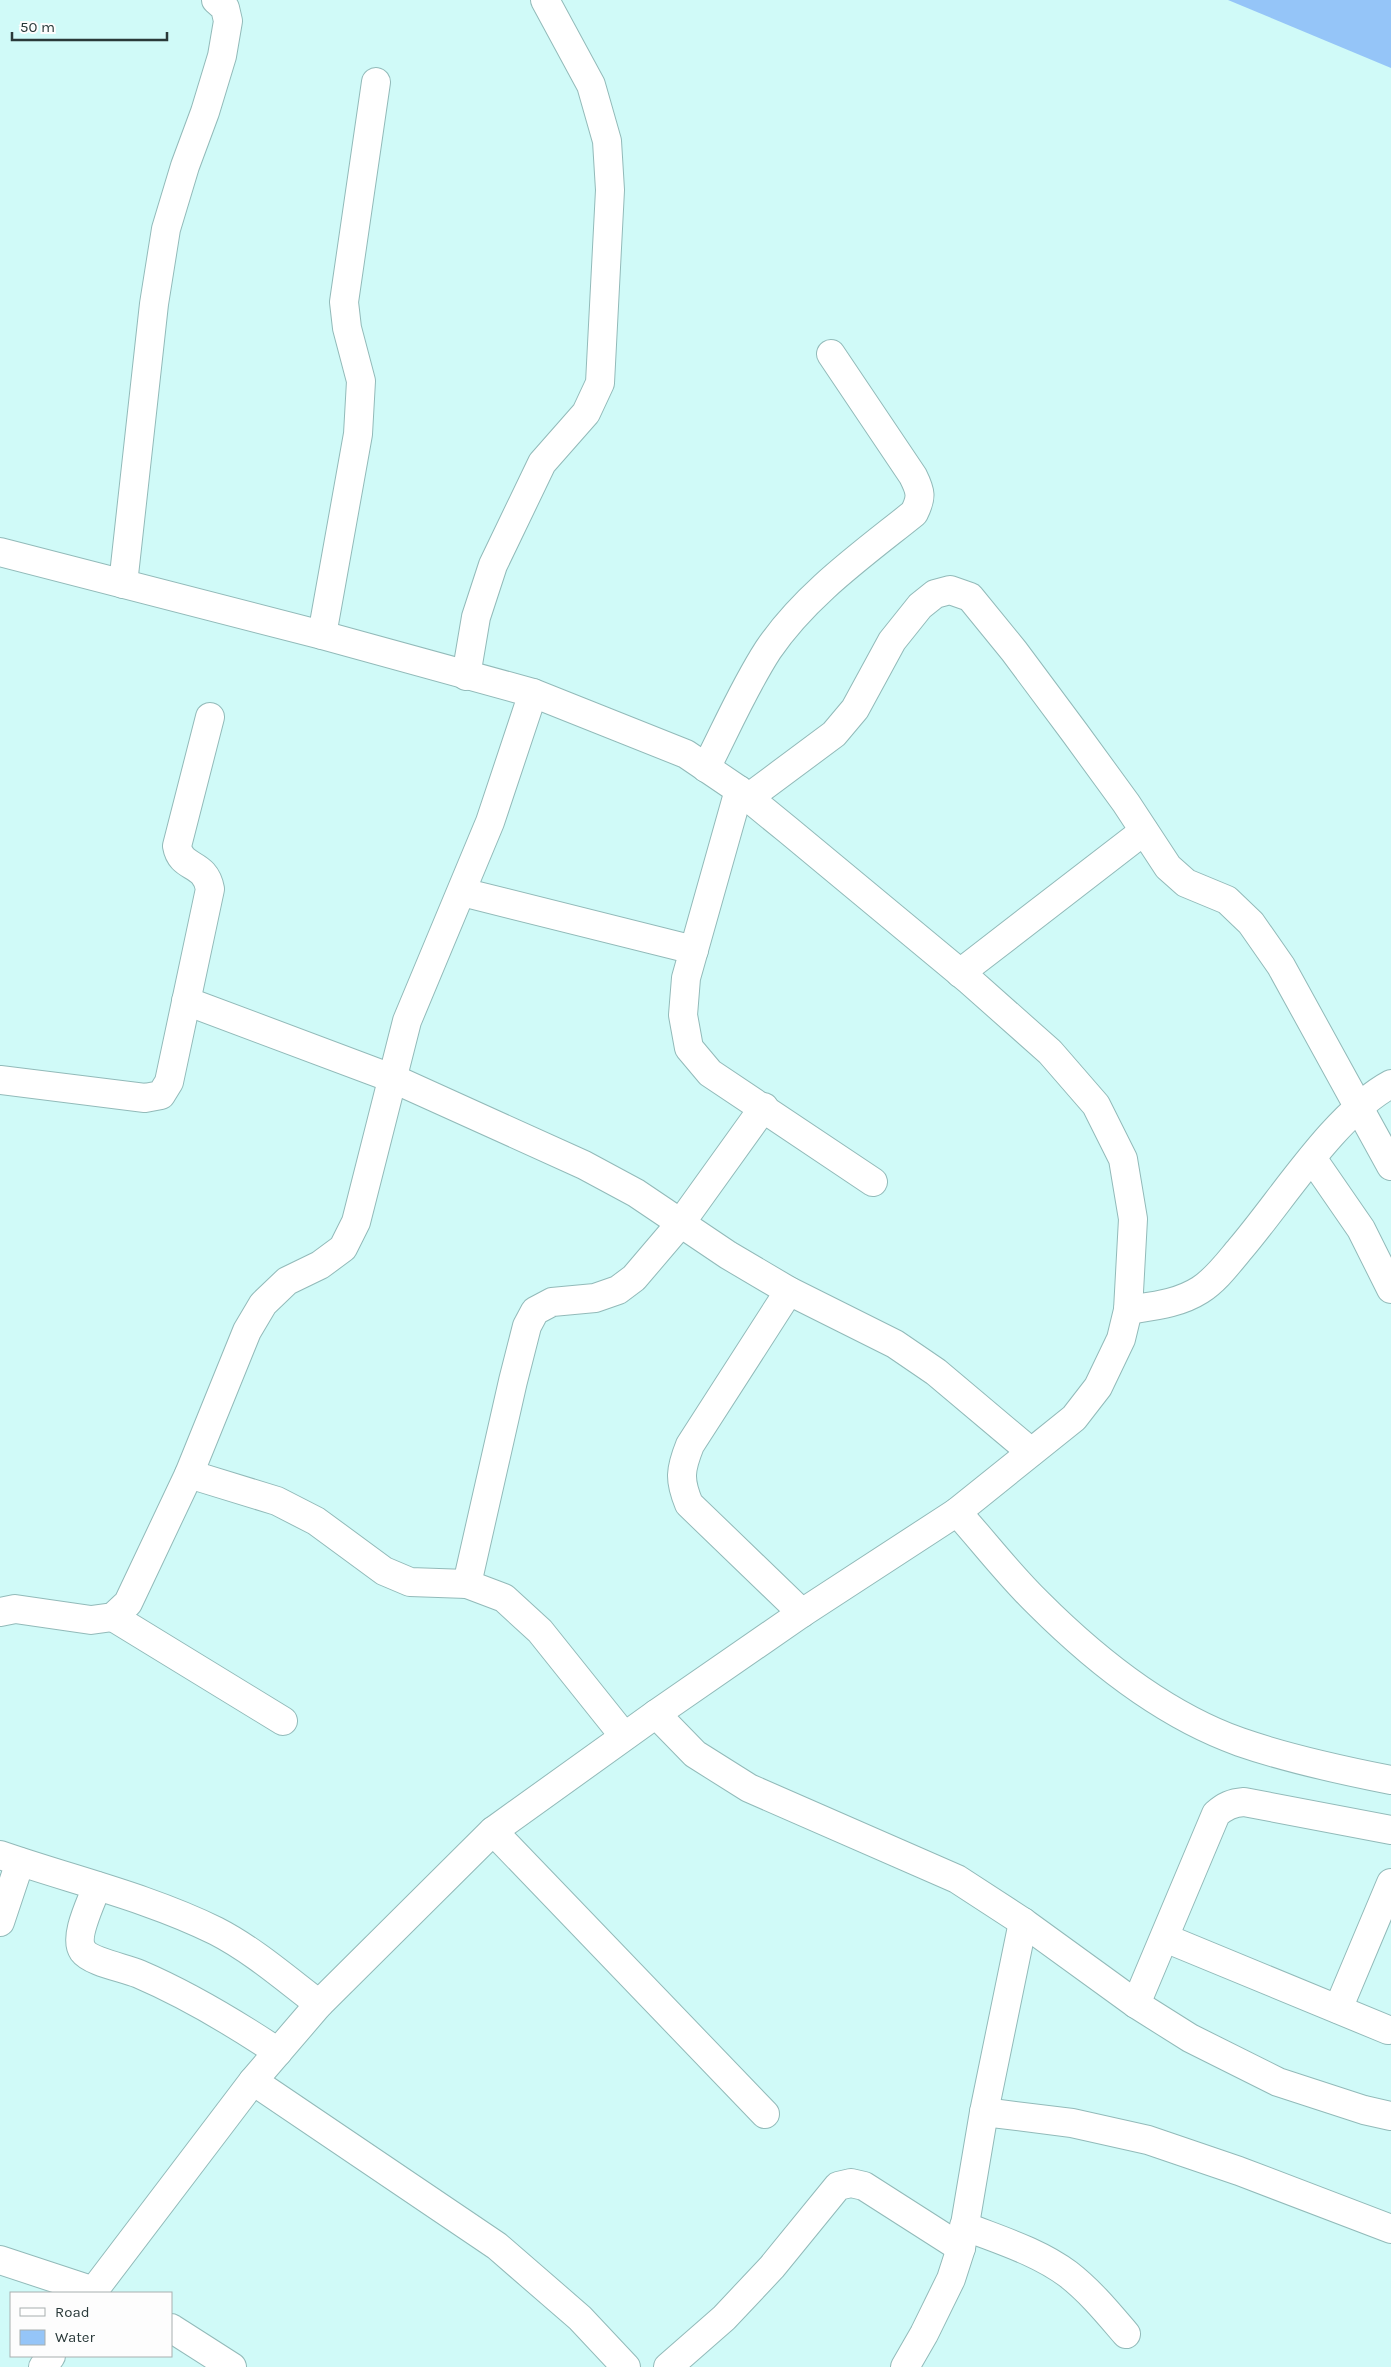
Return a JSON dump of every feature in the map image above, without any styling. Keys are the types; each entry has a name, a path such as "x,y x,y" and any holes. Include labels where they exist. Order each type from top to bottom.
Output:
{"street":[{"path":"123,584 154,304 166,229 222,56 228,21 225,8 216,0"},
{"path":"466,676 476,617 497,556 542,463 586,413 600,383 610,190 608,141 592,85 545,0"},
{"path":"322,635 358,434 361,381 347,328 344,302 376,82"},
{"path":"706,768 768,650 804,607 848,566 914,513 920,501 919,488 914,476 831,354"},
{"path":"0,552 322,635 533,693 686,754 744,794 960,973 1050,1052 1096,1105 1123,1159 1133,1218 1128,1310 1121,1340 1098,1387 1074,1418 957,1512 802,1613 624,1736 494,1831 319,2004 253,2081 101,2290 0,2260"},
{"path":"873,1182 764,1107 710,1074 689,1048 683,1015 686,978 744,794 834,734 855,710 892,642 920,606 935,594 950,590 970,597 1014,651 1168,867 1186,883 1227,900 1251,923 1281,966 1391,1166"},
{"path":"0,1612 15,1609 91,1620 113,1616 128,1603 189,1474 247,1330 263,1304 287,1281 320,1264 343,1248 356,1222 394,1079 407,1020 490,822 533,693"},
{"path":"0,1080 146,1098 160,1095 169,1082 210,889 208,879 202,871 179,855 178,846 210,717"},
{"path":"960,973 1144,831"},
{"path":"462,892 694,950"},
{"path":"186,1001 394,1079 584,1165 636,1193 728,1255 790,1291 895,1344 936,1372 1031,1452"},
{"path":"1128,1310 1167,1305 1201,1289 1225,1267 1263,1222 1312,1158 1357,1107 1389,1090"},
{"path":"468,1584 527,1326 535,1311 552,1302 595,1298 618,1290 634,1278 680,1224 764,1107"},
{"path":"1312,1158 1361,1229 1391,1289"},
{"path":"790,1291 690,1445 682,1466 682,1487 689,1504 802,1613"},
{"path":"189,1474 277,1501 316,1521 384,1571 410,1582 468,1584 504,1598 540,1631 624,1736"},
{"path":"957,1512 1037,1603 1106,1665 1168,1708 1239,1741 1314,1765 1391,1780"},
{"path":"113,1616 283,1721"},
{"path":"656,1714 695,1754 749,1788 957,1879 1023,1922 1136,2004 1190,2038 1278,2082 1364,2110 1391,2116"},
{"path":"1136,2004 1216,1814 1224,1807 1244,1802 1391,1830"},
{"path":"494,1831 765,2114"},
{"path":"0,1922 10,1859 166,1909 218,1932 260,1959 319,2004"},
{"path":"1338,2009 1391,1883"},
{"path":"97,1886 82,1928 80,1939 82,1950 89,1956 130,1970 179,1991 226,2018 278,2052"},
{"path":"905,2367 951,2280 963,2237 984,2112 1023,1922"},
{"path":"1165,1938 1388,2030"},
{"path":"253,2081 497,2246 580,2318 626,2367"},
{"path":"984,2112 1072,2123 1148,2140 1247,2174 1391,2229"},
{"path":"668,2367 724,2318 772,2267 838,2186 851,2183 864,2186 963,2237 1031,2252 1066,2273 1089,2292 1126,2334"},
{"path":"172,2329 232,2367"}],"water":[{"path":"1228,0 1391,0 1391,68"}]}
